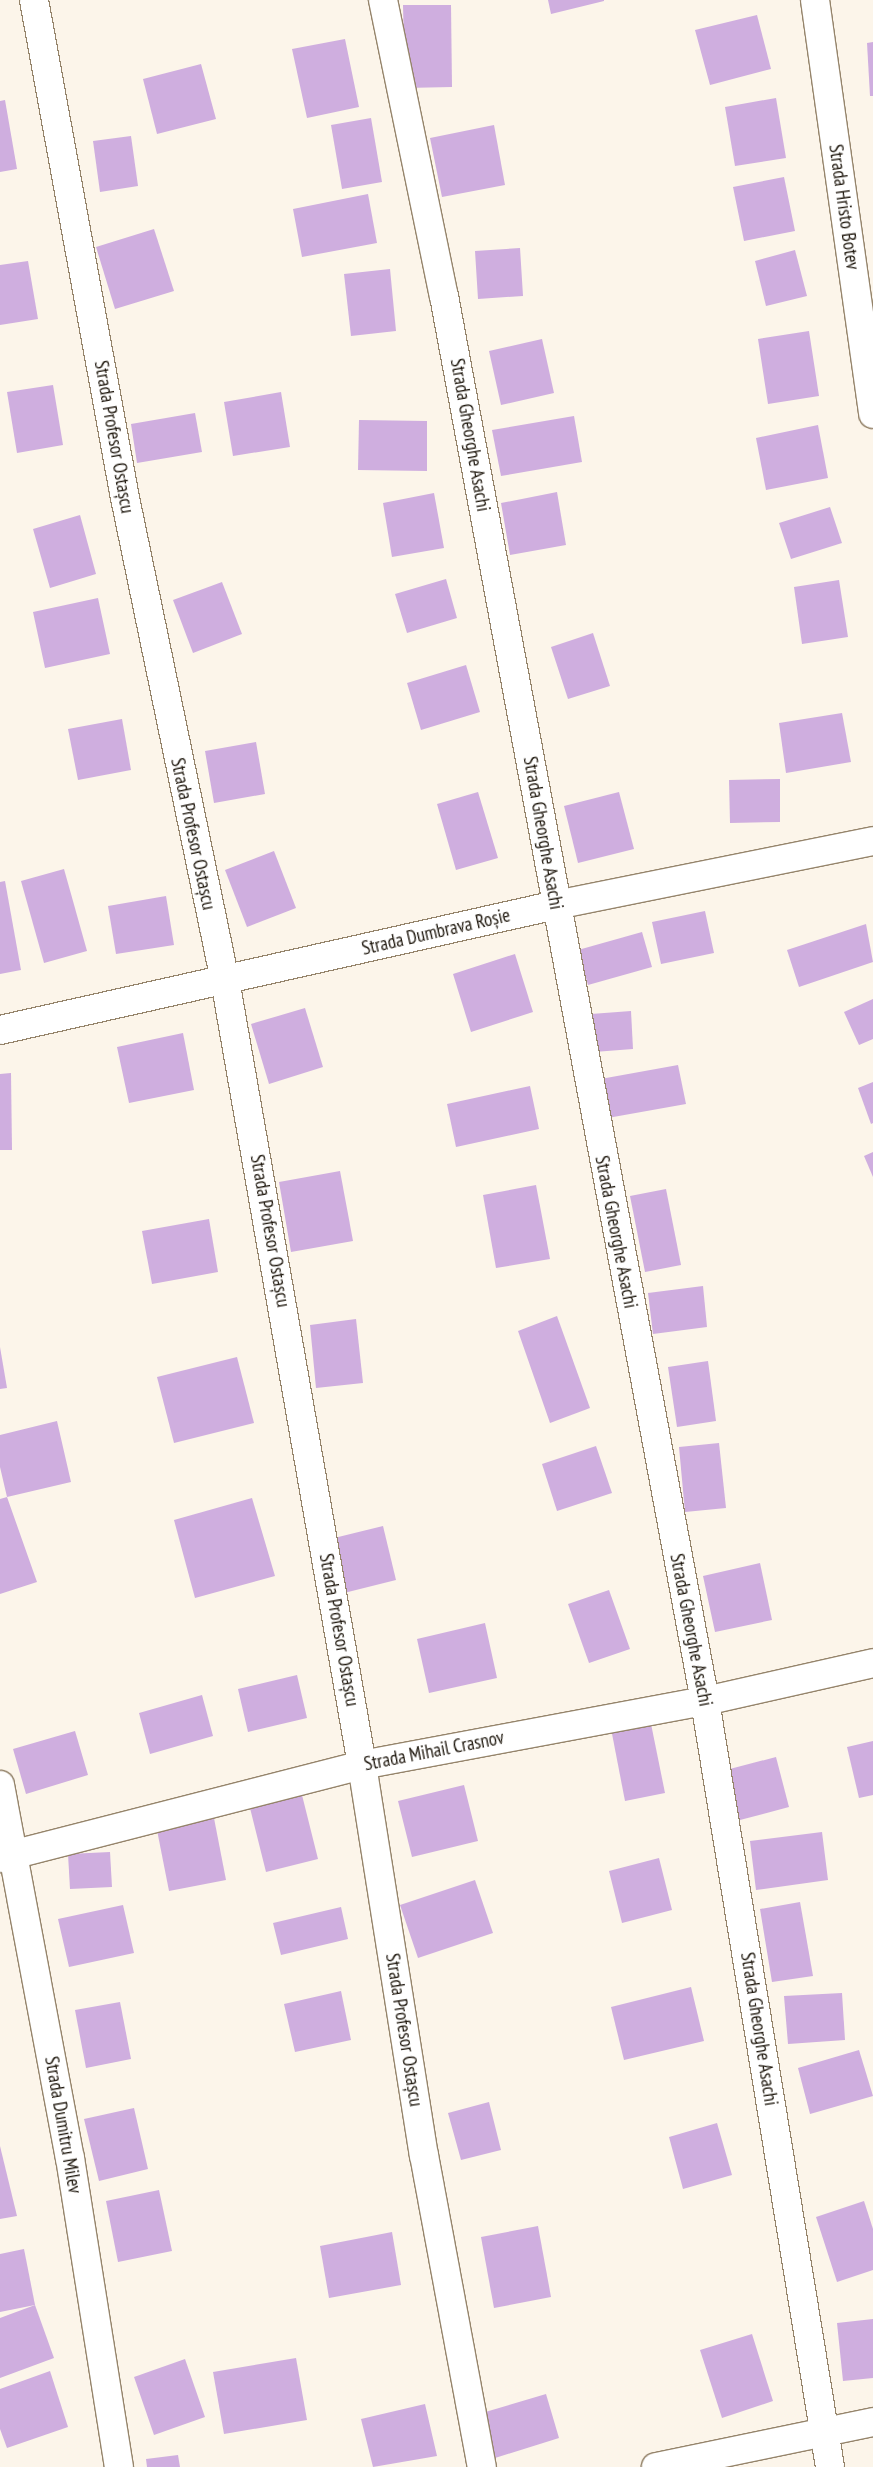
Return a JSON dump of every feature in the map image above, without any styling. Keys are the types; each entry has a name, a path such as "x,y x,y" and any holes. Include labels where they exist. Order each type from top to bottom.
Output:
{"street":[{"name":"Strada Profesor Ostașcu","path":"34,0 128,512 225,980 362,1765 424,2155 482,2467"},
{"name":"Strada Gheorghe Asachi","path":"383,0 444,296 705,1701 830,2467"},
{"name":"Strada Hristo Botev","path":"815,0 873,414"},
{"name":"Strada Dumbrava Roșie","path":"0,1030 556,905 873,841"},
{"name":"Strada Mihail Crasnov","path":"7,1857 362,1765 705,1701 873,1663"},
{"name":"Strada Dumitru Milev","path":"0,1785 7,1857 70,2158 119,2467"},
{"path":"656,2467 873,2422"}],"building":[{"path":"548,0 604,0 604,1 551,14"},
{"path":"403,5 451,5 452,87 405,88"},
{"path":"757,15 771,69 710,85 695,30"},
{"path":"345,39 359,107 307,118 292,49"},
{"path":"873,42 873,96 870,96 867,43"},
{"path":"201,64 216,119 157,134 143,79"},
{"path":"776,98 786,158 735,166 725,107"},
{"path":"5,100 17,169 0,172 0,101"},
{"path":"371,118 382,182 342,189 331,125"},
{"path":"494,125 505,185 442,197 430,138"},
{"path":"131,136 138,186 100,192 93,141"},
{"path":"784,177 795,231 744,241 733,187"},
{"path":"368,194 377,243 302,257 293,209"},
{"path":"154,229 174,291 115,309 96,247"},
{"path":"520,248 523,296 478,299 475,251"},
{"path":"795,250 807,296 766,306 755,261"},
{"path":"28,261 38,319 0,325 0,265"},
{"path":"390,269 396,331 351,336 344,274"},
{"path":"809,331 819,396 768,404 758,339"},
{"path":"542,339 554,393 501,405 489,351"},
{"path":"53,385 63,445 17,453 7,392"},
{"path":"281,392 290,447 233,456 224,402"},
{"path":"195,413 202,452 137,463 131,424"},
{"path":"574,416 582,462 501,476 492,430"},
{"path":"359,420 427,421 427,471 358,470"},
{"path":"818,425 828,478 766,490 756,438"},
{"path":"557,492 566,545 510,555 501,503"},
{"path":"434,493 444,548 392,557 383,503"},
{"path":"830,507 842,543 791,559 779,523"},
{"path":"80,515 96,574 50,588 33,529"},
{"path":"446,579 457,618 407,633 395,594"},
{"path":"839,580 848,637 802,644 794,587"},
{"path":"222,582 242,634 193,653 173,600"},
{"path":"98,598 110,654 45,668 33,612"},
{"path":"593,633 610,686 568,699 551,647"},
{"path":"466,665 480,712 421,730 407,683"},
{"path":"842,713 851,762 786,773 779,723"},
{"path":"122,719 131,770 78,780 68,729"},
{"path":"256,742 265,794 214,803 205,751"},
{"path":"780,779 780,822 730,823 729,780"},
{"path":"478,792 498,858 456,870 437,804"},
{"path":"619,792 634,849 578,863 564,806"},
{"path":"274,851 296,908 247,927 225,870"},
{"path":"64,869 87,951 44,963 21,881"},
{"path":"5,881 21,970 0,974 0,882"},
{"path":"166,896 174,945 116,954 108,906"},
{"path":"705,911 714,953 661,964 652,922"},
{"path":"866,924 873,962 799,987 787,950"},
{"path":"642,932 652,967 588,985 578,950"},
{"path":"515,954 533,1012 471,1032 453,974"},
{"path":"873,999 873,1039 859,1045 844,1012"},
{"path":"305,1008 323,1067 269,1084 251,1024"},
{"path":"631,1011 633,1049 594,1052 591,1014"},
{"path":"183,1033 194,1090 129,1103 117,1047"},
{"path":"678,1065 686,1104 602,1119 595,1080"},
{"path":"11,1073 12,1150 0,1150 0,1074"},
{"path":"873,1082 873,1123 871,1124 858,1088"},
{"path":"530,1086 539,1129 456,1147 447,1104"},
{"path":"873,1152 873,1177 864,1156"},
{"path":"340,1171 353,1241 291,1252 279,1182"},
{"path":"536,1185 550,1259 496,1268 483,1195"},
{"path":"666,1189 681,1265 645,1272 630,1196"},
{"path":"209,1219 218,1272 152,1284 142,1231"},
{"path":"703,1286 707,1327 653,1334 648,1293"},
{"path":"557,1316 590,1408 550,1423 518,1331"},
{"path":"356,1319 363,1383 316,1388 310,1325"},
{"path":"0,1347 7,1388 0,1389"},
{"path":"237,1357 254,1423 174,1443 157,1377"},
{"path":"708,1361 716,1421 677,1427 668,1367"},
{"path":"57,1421 71,1482 7,1497 0,1467 0,1435"},
{"path":"719,1443 726,1508 685,1512 679,1447"},
{"path":"596,1446 612,1493 557,1511 542,1464"},
{"path":"7,1497 37,1582 0,1594 0,1499"},
{"path":"252,1498 275,1576 195,1598 174,1520"},
{"path":"383,1526 396,1580 340,1594 326,1540"},
{"path":"760,1563 772,1620 715,1632 703,1576"},
{"path":"609,1590 630,1649 589,1663 568,1604"},
{"path":"485,1623 497,1678 429,1693 417,1639"},
{"path":"297,1675 307,1718 248,1732 238,1689"},
{"path":"202,1695 213,1736 150,1754 139,1713"},
{"path":"647,1704 665,1793 625,1801 608,1713"},
{"path":"75,1731 88,1775 26,1794 13,1749"},
{"path":"873,1741 873,1795 859,1798 847,1747"},
{"path":"776,1757 789,1807 740,1820 726,1770"},
{"path":"299,1783 318,1859 266,1872 247,1796"},
{"path":"464,1785 478,1841 412,1857 398,1801"},
{"path":"213,1813 226,1880 169,1891 156,1825"},
{"path":"822,1832 828,1880 756,1890 750,1841"},
{"path":"110,1852 112,1887 70,1889 68,1854"},
{"path":"659,1858 672,1910 622,1923 609,1871"},
{"path":"475,1880 493,1933 418,1958 400,1905"},
{"path":"800,1902 813,1976 772,1982 760,1909"},
{"path":"123,1905 134,1953 69,1967 58,1919"},
{"path":"341,1907 348,1939 281,1955 273,1923"},
{"path":"691,1987 704,2041 624,2060 611,2007"},
{"path":"341,1991 351,2040 295,2052 284,2004"},
{"path":"842,1993 845,2040 788,2044 784,1996"},
{"path":"120,2002 131,2059 86,2068 75,2010"},
{"path":"859,2050 873,2096 810,2114 798,2068"},
{"path":"489,2102 501,2150 461,2160 448,2113"},
{"path":"134,2108 148,2169 99,2181 84,2119"},
{"path":"717,2123 732,2175 683,2189 669,2137"},
{"path":"0,2146 17,2216 0,2219"},
{"path":"159,2190 172,2251 118,2262 106,2201"},
{"path":"864,2201 873,2229 873,2270 837,2282 816,2217"},
{"path":"538,2226 551,2297 494,2308 481,2237"},
{"path":"392,2232 401,2285 329,2298 320,2246"},
{"path":"24,2249 35,2305 0,2312 0,2254"},
{"path":"35,2305 54,2358 0,2378 0,2318"},
{"path":"873,2319 873,2378 843,2381 837,2323"},
{"path":"752,2334 773,2401 722,2418 700,2350"},
{"path":"296,2358 307,2420 224,2434 213,2372"},
{"path":"185,2359 205,2417 154,2435 134,2377"},
{"path":"50,2371 68,2427 7,2448 0,2429 0,2389"},
{"path":"546,2394 559,2438 495,2458 482,2413"},
{"path":"425,2404 437,2456 373,2467 361,2419"},
{"path":"178,2455 180,2467 147,2467 146,2459"}]}
